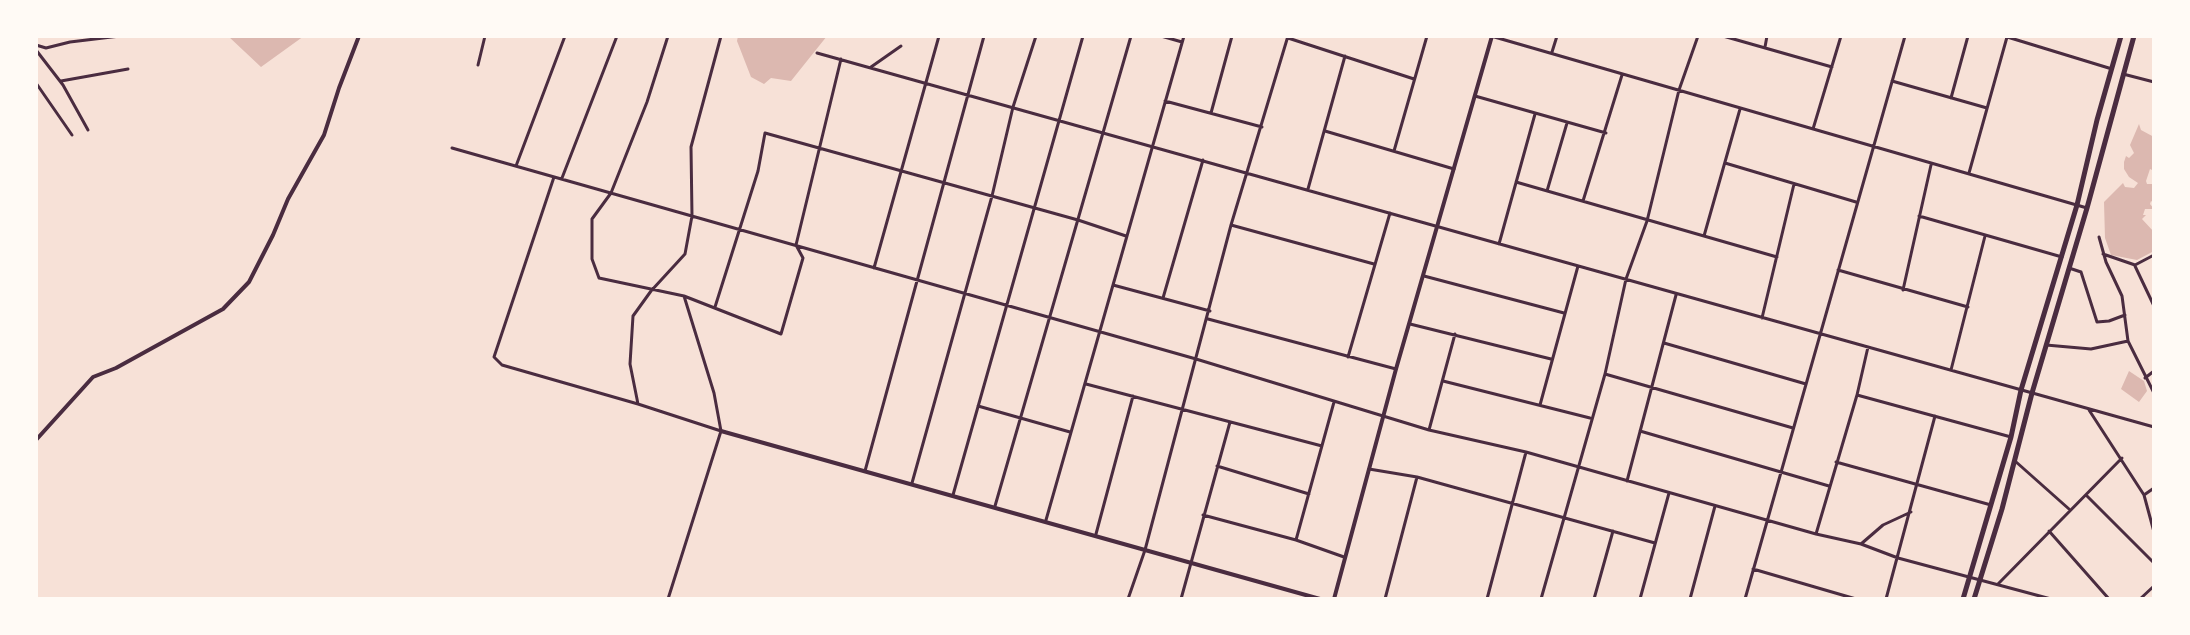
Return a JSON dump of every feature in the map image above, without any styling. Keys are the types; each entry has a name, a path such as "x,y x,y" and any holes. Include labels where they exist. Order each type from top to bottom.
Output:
{"highway":[{"path":"1963,599 2077,205 2121,36"},
{"path":"1974,599 2134,36"}],"street":[{"path":"68,36 70,42"},
{"path":"36,48 120,36"},
{"path":"36,440 93,377 116,368 223,309 249,282 288,199 324,135 359,36"},
{"path":"478,65 485,36"},
{"path":"516,166 565,36"},
{"path":"561,179 617,36"},
{"path":"668,36 647,102 611,193 592,219 592,259 599,278 684,296 781,334 803,258 796,245 841,59"},
{"path":"638,404 630,364 633,316 685,254 692,216 691,147 721,36"},
{"path":"874,268 939,36"},
{"path":"865,471 984,36"},
{"path":"911,484 992,196 1013,107 1036,36"},
{"path":"953,495 1083,36"},
{"path":"995,506 1131,36"},
{"path":"1161,36 1182,42"},
{"path":"1046,520 1184,36"},
{"path":"1211,113 1232,36"},
{"path":"1394,151 1427,36"},
{"path":"1334,599 1396,369 1492,36 2087,208"},
{"path":"1551,53 1557,36"},
{"path":"1541,599 1605,374 1626,279 1647,221 1679,90 1698,36"},
{"path":"1723,36 1832,67"},
{"path":"1765,47 1767,36"},
{"path":"1813,129 1841,36"},
{"path":"1745,599 1905,36"},
{"path":"1951,98 1968,36"},
{"path":"1969,173 2006,36 2112,69"},
{"path":"1128,599 1145,550 1231,225 1287,37 1414,79"},
{"path":"870,67 901,46"},
{"path":"36,48 61,81 88,130"},
{"path":"817,53 2154,427"},
{"path":"1308,189 1345,56"},
{"path":"61,81 128,69"},
{"path":"1583,201 1623,74"},
{"path":"2123,74 2154,82"},
{"path":"1892,81 1987,108"},
{"path":"36,83 72,135"},
{"path":"1474,96 1606,133"},
{"path":"1165,101 1262,127"},
{"path":"1704,236 1740,108"},
{"path":"1499,244 1535,114"},
{"path":"1547,191 1567,123"},
{"path":"1325,131 1454,169"},
{"path":"715,308 758,171 765,133 1126,236"},
{"path":"452,148 1100,331 1429,430 1526,452 2051,599"},
{"path":"1163,298 1203,160"},
{"path":"1725,163 1857,203"},
{"path":"1903,290 1931,163"},
{"path":"554,177 494,357 502,365 721,431 1320,599"},
{"path":"1516,182 1777,257"},
{"path":"1762,318 1794,184"},
{"path":"1348,357 1390,213"},
{"path":"1919,216 2062,257"},
{"path":"1231,225 1374,264"},
{"path":"1951,370 1985,236"},
{"path":"2099,237 2103,254 2122,296 2128,341 2154,393"},
{"path":"2103,254 2135,265 2154,306"},
{"path":"2135,265 2154,255"},
{"path":"1540,405 1578,266"},
{"path":"2069,268 2081,272 2097,322 2125,315"},
{"path":"1838,270 1968,307"},
{"path":"1423,276 1564,313"},
{"path":"1113,285 1210,311"},
{"path":"1627,481 1676,293"},
{"path":"668,599 721,431 711,382 684,296"},
{"path":"1208,319 1396,369"},
{"path":"1410,324 1551,359"},
{"path":"1429,430 1455,334"},
{"path":"2046,345 2091,349 2128,341"},
{"path":"1664,343 1806,384"},
{"path":"1816,534 1868,347"},
{"path":"2145,378 2154,371"},
{"path":"1605,374 1793,428"},
{"path":"1443,381 1590,418"},
{"path":"1085,384 1322,446"},
{"path":"1857,395 2011,437"},
{"path":"1096,534 1133,396"},
{"path":"1296,540 1334,402"},
{"path":"978,406 1071,432"},
{"path":"2089,410 2144,495 2154,532"},
{"path":"1886,599 1935,416"},
{"path":"1181,599 1230,422"},
{"path":"1640,431 1829,486"},
{"path":"1487,599 1526,452"},
{"path":"1998,584 2122,458"},
{"path":"2015,461 2070,511"},
{"path":"1836,462 1991,505"},
{"path":"1217,466 1309,494"},
{"path":"1369,469 1417,477 1655,543"},
{"path":"1385,599 1417,477"},
{"path":"2144,495 2154,488"},
{"path":"1640,599 1669,493"},
{"path":"2086,495 2154,563"},
{"path":"1690,599 1716,506"},
{"path":"1861,544 1883,525 1911,512"},
{"path":"1203,515 1296,540 1344,557"},
{"path":"1594,599 1613,531"},
{"path":"2049,531 2109,599"},
{"path":"1753,569 1856,599"},
{"path":"2140,599 2154,586"}],"shaded area":[{"path":"228,36 304,36 261,67"},
{"path":"738,36 827,36 791,81 771,78 764,84 751,77 737,41"},
{"path":"2139,124 2141,130 2154,137 2154,171 2150,169 2146,181 2147,184 2154,184 2154,203 2151,201 2150,204 2154,209 2145,209 2143,215 2146,215 2142,219 2154,232 2154,251 2137,260 2111,255 2105,238 2104,202 2123,183 2125,187 2134,188 2138,183 2129,177 2124,162 2126,156 2129,158 2134,153 2130,145"},
{"path":"2129,371 2144,381 2147,391 2139,402 2121,389"}]}
